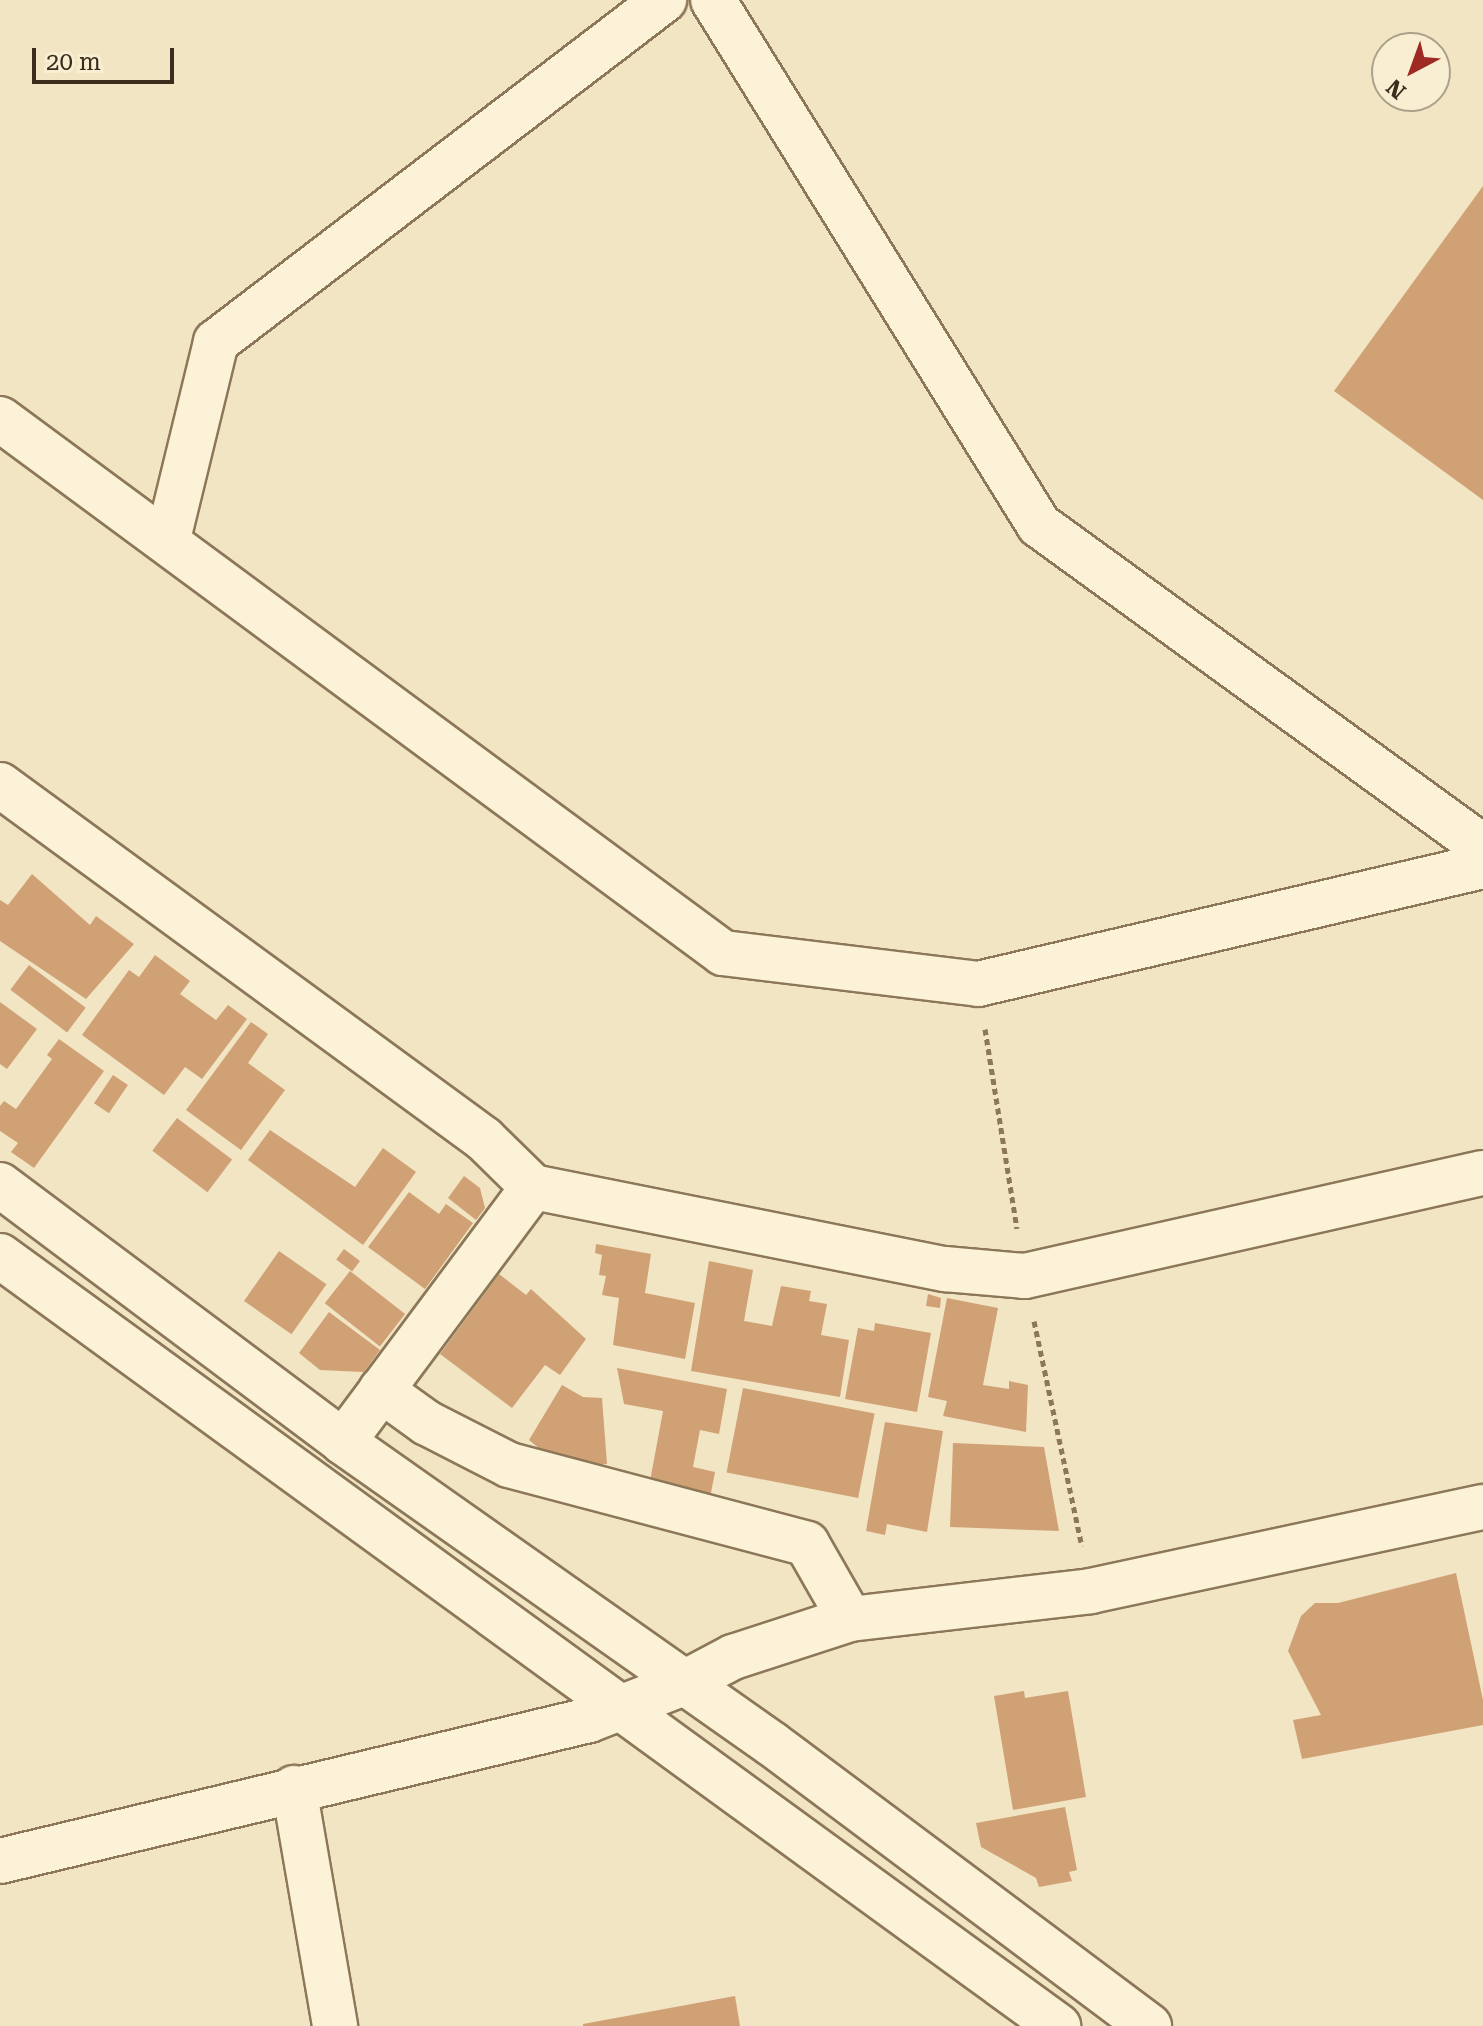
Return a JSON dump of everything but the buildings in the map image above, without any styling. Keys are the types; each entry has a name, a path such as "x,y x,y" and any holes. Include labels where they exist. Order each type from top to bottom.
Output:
{"street":[{"path":"168,539 216,342 664,0"},
{"path":"713,0 1039,525 1483,847"},
{"path":"0,419 168,539 723,953 978,984 1483,866"},
{"path":"0,785 484,1139 533,1187 945,1269 1025,1276 1483,1173"},
{"path":"0,1185 343,1442 684,1683 1149,2026"},
{"path":"343,1442 533,1187"},
{"path":"0,1256 1058,2026"},
{"path":"381,1390 427,1423 509,1465 807,1544 850,1619"},
{"path":"0,1861 294,1788 589,1720 684,1683 733,1657 850,1619 1091,1591 1483,1507"},
{"path":"294,1788 335,2026"}]}
